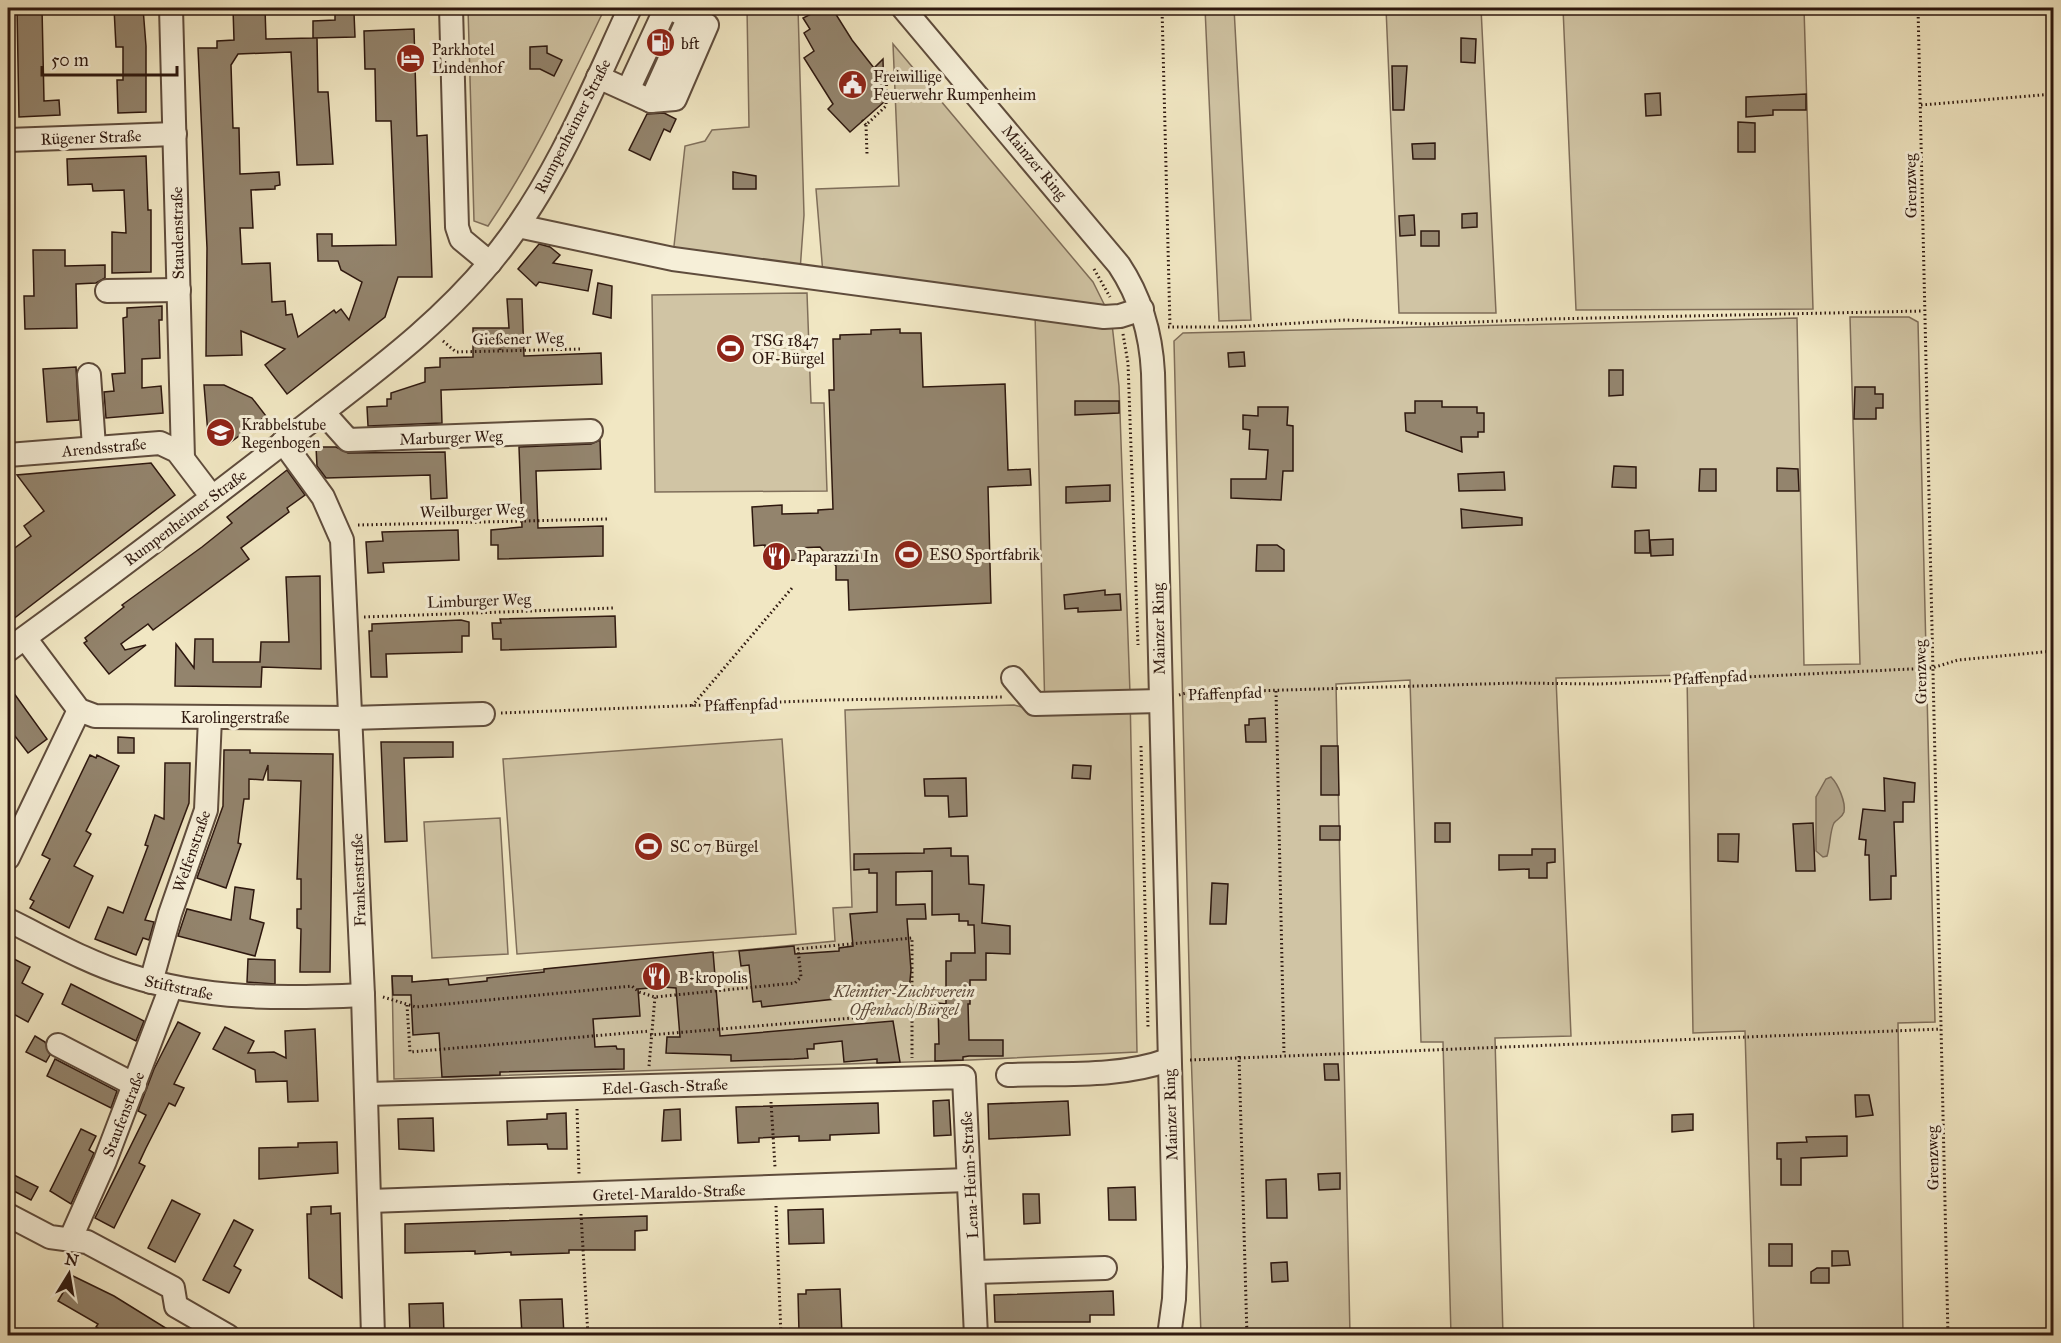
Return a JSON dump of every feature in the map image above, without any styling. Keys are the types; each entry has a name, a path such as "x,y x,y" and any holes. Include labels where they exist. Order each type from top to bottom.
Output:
{"street":[{"name":"Staudenstraße","path":"171,8 183,458"},
{"path":"451,8 457,227 461,239 490,263"},
{"name":"Rumpenheimer Straße","path":"16,644 323,412 427,328 490,263 518,226 563,152 630,8"},
{"path":"598,77 651,101 675,99 707,25 668,8 628,90"},
{"name":"Mainzer Ring","path":"903,8 1099,238 1127,276 1142,309 1159,330 1153,373 1168,1060 1175,1267 1174,1299 1169,1335"},
{"name":"Rügener Straße","path":"8,140 175,134"},
{"path":"518,226 673,259 925,295 1104,317 1120,316 1142,309"},
{"path":"107,291 179,290"},
{"path":"89,375 94,447"},
{"name":"Marburger Weg","path":"323,412 348,440 591,431"},
{"name":"Arendsstraße","path":"8,455 154,442 172,448 183,458 212,497"},
{"name":"Frankenstraße","path":"284,442 323,497 338,526 342,540 367,1094 373,1335"},
{"path":"8,858 79,710 16,644"},
{"path":"1013,678 1035,704 1160,701"},
{"name":"Karolingerstraße","path":"79,710 106,717 351,718 483,714"},
{"name":"Welfenstraße","path":"161,985 170,914 206,810 210,718"},
{"name":"Stiftstraße","path":"8,920 108,968 161,985 251,998 363,995"},
{"name":"Staufenstraße","path":"70,1240 135,1084 161,985"},
{"path":"58,1045 135,1084"},
{"path":"1008,1075 1110,1071 1155,1065 1168,1060"},
{"name":"Edel-Gasch-Straße","path":"367,1094 964,1077"},
{"name":"Lena-Heim-Straße","path":"964,1077 975,1272 976,1335"},
{"name":"Gretel-Maraldo-Straße","path":"370,1201 969,1180"},
{"path":"8,1215 50,1237 87,1242 173,1288 176,1306 228,1335"},
{"path":"975,1272 1105,1268"}],"path":[{"path":"1162,8 1159,330 1346,320 1428,324 1923,311"},
{"name":"Grenzweg","path":"1918,8 1923,311 1948,1335"},
{"path":"866,125 886,106 887,69"},
{"path":"1920,105 2054,94"},
{"path":"862,120 866,125 867,154"},
{"path":"1091,266 1120,316 1128,363 1139,651"},
{"name":"Gießener Weg","path":"427,328 456,352 582,349"},
{"path":"500,338 500,350"},
{"name":"Weilburger Weg","path":"338,526 607,519"},
{"path":"692,706 792,588"},
{"name":"Limburger Weg","path":"347,618 613,608"},
{"name":"Pfaffenpfad","path":"1160,701 1186,693 1516,683 1599,684 1932,668 1958,660 2054,651"},
{"path":"1276,691 1284,1054"},
{"name":"Pfaffenpfad","path":"483,714 1009,697 1035,704"},
{"path":"1142,741 1140,752 1146,1023 1150,1032"},
{"path":"363,995 390,998 416,1007 632,986 639,992 655,997 795,983 801,977 798,949 912,938 912,1078"},
{"path":"648,1087 650,1033 655,997"},
{"path":"407,1005 410,1052 912,1013"},
{"path":"1168,1060 1941,1029"},
{"path":"1215,1058 1239,1056"},
{"path":"1239,1056 1247,1335"}],"green space":[{"path":"468,8 605,8 536,146 488,226 474,221"},
{"path":"747,8 798,8 804,215 800,271 673,255 685,146 705,141 712,130 749,127"},
{"path":"1205,8 1234,8 1251,320 1219,321"},
{"path":"1386,8 1481,8 1496,313 1399,313"},
{"path":"1563,8 1804,8 1813,309 1576,310"},
{"path":"893,44 1093,282 1105,306 823,274 816,189 899,186"},
{"name":"TSG 1847 OF-Bürgel","path":"807,293 811,403 824,403 827,491 655,492 652,295"},
{"name":"Kleintier-Zuchtverein Offenbach/Bürgel","path":"1035,313 1112,324 1119,386 1130,693 1137,1052 970,1060 394,1079 392,976 412,976 412,982 835,941 833,908 852,907 845,710 1014,705 1045,713"},
{"path":"1850,317 1909,317 1918,322 1935,1022 1898,1023 1903,1335 1754,1335 1745,1031 1693,1033 1687,675 1556,678 1571,1036 1495,1038 1503,1336 1451,1335 1443,1042 1421,1042 1410,680 1336,684 1350,1335 1201,1335 1191,1051 1174,341 1183,333 1797,318 1804,665 1860,664"},
{"name":"SC 07 Bürgel","path":"782,739 796,934 517,954 503,759"},
{"path":"500,818 508,954 432,958 424,822"}],"shaded area":[{"path":"1831,777 1841,793 1844,812 1834,823 1827,856 1823,857 1816,851 1816,797 1826,779"}],"building":[{"path":"17,8 42,8 44,101 59,100 60,115 19,117"},
{"path":"114,8 143,8 146,46 146,112 118,113 117,80 123,80 123,47 116,47"},
{"path":"233,8 265,8 266,39 317,38 318,92 328,92 333,164 297,165 291,52 238,54 231,65 233,128 239,128 240,174 279,172 280,185 275,186 275,189 251,190 253,228 240,228 242,264 270,263 272,302 285,301 286,315 292,314 298,337 334,310 336,313 341,309 349,320 362,282 341,270 338,261 318,261 317,234 332,234 332,246 396,245 391,121 376,121 375,69 365,69 364,31 414,29 417,136 427,135 432,277 398,277 385,317 287,394 265,365 285,349 241,331 242,355 206,356 207,248 198,48 217,48 217,41 234,40"},
{"name":"Freiwillige Feuerwehr Rumpenheim","path":"823,8 832,8 852,40 874,68 883,59 884,102 850,132 828,109 833,104 804,58 814,51 804,33 810,29 803,18"},
{"path":"354,13 355,37 313,38 313,21 335,20 335,14"},
{"path":"1461,38 1476,39 1475,63 1461,62"},
{"path":"547,46 547,53 562,60 554,76 540,69 530,69 530,47"},
{"path":"1392,66 1407,66 1404,110 1393,110"},
{"path":"1660,93 1661,115 1646,116 1645,94"},
{"path":"1806,94 1806,110 1773,110 1773,115 1746,117 1746,97"},
{"path":"664,113 676,119 670,132 664,129 650,160 629,150 647,114"},
{"path":"1738,122 1755,123 1755,152 1738,152"},
{"path":"1435,143 1435,159 1413,159 1412,144"},
{"path":"146,156 148,210 151,210 151,272 112,273 112,232 126,233 124,190 93,191 92,184 68,185 67,159"},
{"path":"733,172 756,176 756,189 733,189"},
{"path":"1477,213 1477,227 1462,228 1462,214"},
{"path":"1414,215 1415,235 1400,236 1399,216"},
{"path":"1421,231 1439,231 1439,246 1421,246"},
{"path":"539,244 550,247 560,255 553,263 592,270 588,291 539,282 536,286 518,269"},
{"path":"33,250 65,250 65,266 105,265 105,278 96,283 76,284 77,328 25,329 24,296 34,296"},
{"path":"598,283 612,286 611,318 593,314"},
{"path":"507,299 522,299 524,356 601,353 602,384 441,390 442,423 368,426 367,407 387,406 387,399 391,399 391,393 425,382 425,368 440,367 440,358 473,357 473,328 509,328"},
{"path":"162,306 162,320 159,320 160,358 142,359 142,388 161,386 163,413 106,418 104,392 114,391 112,374 125,373 123,318 127,317 127,308"},
{"path":"900,329 900,333 921,333 923,387 1005,384 1008,470 1030,469 1031,485 988,487 991,603 849,610 848,580 836,580 836,566 820,547 796,548 797,560 766,561 765,545 754,546 752,507 782,505 782,514 818,513 818,510 833,509 829,390 834,390 833,339 840,339 840,335 871,334 871,330"},
{"path":"1244,352 1245,366 1229,367 1228,353"},
{"path":"76,367 79,420 47,422 43,369"},
{"path":"1609,370 1623,370 1623,395 1609,396"},
{"path":"204,385 224,385 252,398 266,416 228,444 208,434"},
{"path":"1855,387 1875,387 1875,394 1883,394 1883,408 1876,408 1876,419 1854,419"},
{"path":"1075,401 1119,401 1119,413 1075,415"},
{"path":"1415,401 1442,401 1442,407 1477,407 1477,413 1484,413 1484,432 1478,432 1478,437 1461,437 1462,452 1406,431 1405,413 1415,413"},
{"path":"1258,407 1288,407 1287,425 1293,426 1293,471 1283,471 1281,500 1231,498 1231,479 1266,479 1268,450 1249,449 1250,430 1243,429 1243,415 1258,416"},
{"path":"600,440 601,469 536,471 538,528 603,526 603,556 498,559 498,545 491,545 491,530 522,527 519,447 591,444"},
{"path":"316,447 336,447 348,453 445,452 447,498 431,499 430,475 326,478 317,466"},
{"path":"151,463 175,495 8,623 8,553 31,536 24,526 44,511 17,475"},
{"path":"1614,466 1636,467 1636,488 1612,487"},
{"path":"1777,468 1798,469 1799,491 1777,491"},
{"path":"1700,469 1716,469 1716,491 1699,491"},
{"path":"287,470 305,495 287,508 289,512 241,548 249,559 153,630 148,624 121,644 125,650 146,645 109,674 84,643 87,641 85,638 124,607 122,605 232,523 227,517"},
{"path":"1504,472 1505,490 1459,491 1458,474"},
{"path":"1110,485 1110,501 1066,503 1066,487"},
{"path":"1461,509 1522,518 1522,525 1462,528"},
{"path":"458,530 459,560 383,563 384,572 368,573 366,542 383,541 382,532"},
{"path":"1649,530 1650,553 1635,553 1635,531"},
{"path":"1673,539 1673,555 1651,556 1650,540"},
{"path":"1257,545 1277,545 1284,550 1284,571 1256,571"},
{"path":"320,576 321,669 262,667 261,687 175,686 176,644 194,668 195,639 213,639 213,662 260,662 261,642 289,642 286,577"},
{"path":"1105,590 1105,595 1120,594 1121,610 1078,612 1078,608 1065,609 1064,595"},
{"path":"615,616 616,647 501,650 501,639 493,639 492,623 501,623 500,619"},
{"path":"461,620 469,622 469,636 462,636 462,652 386,654 387,677 371,677 369,631 372,631 372,624"},
{"path":"8,685 47,739 28,753 8,727"},
{"path":"1265,718 1266,742 1246,742 1245,725 1249,725 1249,719"},
{"path":"118,737 134,738 134,753 118,753"},
{"path":"381,742 453,742 453,757 404,758 407,841 385,842"},
{"path":"1321,746 1338,746 1339,795 1321,795"},
{"path":"224,750 250,750 250,753 333,754 330,972 300,972 301,929 297,928 297,909 301,909 301,879 297,879 301,781 268,780 268,765 263,780 249,779 249,799 244,799 238,843 241,844 226,888 197,878 223,806"},
{"path":"90,755 96,758 97,755 119,766 86,831 91,834 74,866 93,876 69,928 30,908 34,901 30,899 50,859 42,855"},
{"path":"165,763 190,763 189,803 145,920 154,922 149,940 143,938 136,955 95,939 108,907 123,913 148,846 145,845 155,815 164,819"},
{"path":"1073,765 1091,766 1090,779 1072,778"},
{"path":"966,778 967,816 949,817 948,796 925,796 924,779"},
{"path":"1884,778 1915,783 1914,802 1903,802 1903,822 1894,822 1896,876 1891,876 1891,899 1870,900 1869,855 1865,855 1866,840 1859,839 1863,809 1885,811"},
{"path":"1435,823 1450,823 1450,842 1435,842"},
{"path":"1813,823 1815,871 1796,871 1793,824"},
{"path":"1320,826 1340,826 1340,840 1320,840"},
{"path":"1718,834 1739,834 1738,862 1718,861"},
{"path":"951,848 951,856 968,856 969,884 984,885 982,923 1010,926 1010,954 986,953 986,980 970,980 970,1004 968,1004 969,1040 1003,1040 1003,1056 969,1056 963,1057 963,1060 935,1061 935,1044 939,1044 938,1003 946,1004 946,961 951,961 951,953 975,953 974,925 968,925 968,921 959,921 959,914 932,915 932,871 896,872 896,905 925,904 926,919 907,919 911,970 909,991 834,991 835,999 762,1007 761,1001 753,1002 749,965 741,966 739,951 794,946 795,954 839,951 839,948 853,946 850,914 877,912 877,873 869,873 869,869 854,870 854,854 924,853 924,849"},
{"path":"1532,849 1555,849 1555,862 1547,863 1547,878 1529,878 1529,869 1499,870 1499,855 1532,855"},
{"path":"1212,883 1228,884 1226,924 1210,924"},
{"path":"235,887 254,890 250,919 264,923 255,956 178,936 187,909 231,920"},
{"path":"713,952 720,1036 893,1021 900,1062 877,1063 877,1059 844,1062 842,1041 814,1044 814,1049 807,1049 808,1058 794,1059 731,1061 731,1055 666,1053 667,1037 680,1037 676,988 663,987 638,989 640,1016 593,1019 595,1047 616,1046 617,1049 624,1049 624,1069 500,1072 500,1075 442,1077 439,1033 413,1035 411,995 393,995 392,976 412,976 412,982 448,979 449,985 544,972 544,969"},
{"path":"8,956 30,967 22,983 43,994 28,1022 8,1011"},
{"path":"248,959 275,960 275,984 247,982"},
{"path":"71,984 144,1021 136,1041 62,1004"},
{"path":"178,1022 200,1033 174,1084 184,1088 175,1106 169,1103 146,1148 139,1163 145,1166 114,1228 95,1218 146,1115 138,1111 154,1069"},
{"path":"225,1027 254,1041 248,1053 274,1052 286,1058 285,1031 315,1029 318,1101 288,1102 287,1081 256,1082 255,1070 213,1049"},
{"path":"35,1036 45,1042 50,1055 46,1062 26,1052"},
{"path":"55,1059 117,1091 111,1108 47,1076"},
{"path":"1324,1064 1338,1064 1339,1080 1325,1080"},
{"path":"1855,1095 1869,1095 1873,1115 1856,1117"},
{"path":"949,1100 951,1135 934,1136 933,1101"},
{"path":"1068,1101 1070,1135 989,1139 988,1104"},
{"path":"878,1103 879,1133 830,1135 830,1140 799,1141 799,1136 759,1138 759,1142 738,1143 736,1107"},
{"path":"680,1109 681,1140 662,1141 664,1110"},
{"path":"566,1113 567,1149 548,1149 547,1144 508,1145 507,1121 547,1119 547,1114"},
{"path":"1693,1114 1693,1130 1672,1132 1672,1115"},
{"path":"433,1118 434,1151 399,1149 398,1119"},
{"path":"81,1129 96,1136 89,1150 94,1153 71,1204 50,1191"},
{"path":"1847,1136 1847,1156 1801,1158 1801,1185 1781,1185 1781,1159 1777,1159 1777,1143 1807,1142 1806,1137"},
{"path":"337,1142 338,1173 259,1179 259,1148 298,1147 298,1143"},
{"path":"8,1172 38,1187 31,1200 8,1188"},
{"path":"1340,1173 1340,1189 1319,1190 1318,1174"},
{"path":"1286,1179 1287,1218 1267,1218 1266,1180"},
{"path":"1135,1187 1136,1220 1109,1220 1108,1188"},
{"path":"1023,1194 1039,1194 1040,1223 1024,1224"},
{"path":"172,1200 200,1214 175,1262 148,1248"},
{"path":"331,1206 331,1214 340,1213 342,1298 309,1278 307,1214 311,1214 311,1207"},
{"path":"823,1209 824,1243 789,1244 788,1210"},
{"path":"647,1216 647,1230 635,1231 635,1250 569,1250 569,1253 511,1255 511,1252 475,1254 475,1251 405,1253 405,1224"},
{"path":"234,1220 253,1230 234,1266 241,1270 229,1293 203,1280"},
{"path":"1769,1244 1792,1244 1792,1266 1769,1266"},
{"path":"1832,1251 1848,1251 1850,1265 1832,1266"},
{"path":"1287,1262 1288,1281 1272,1282 1271,1263"},
{"path":"1817,1268 1829,1268 1829,1283 1811,1283 1811,1272"},
{"path":"73,1276 114,1296 177,1335 110,1335 96,1327 98,1324 58,1301"},
{"path":"840,1289 842,1335 808,1335 807,1332 799,1332 798,1294 806,1294 806,1290"},
{"path":"1113,1291 1114,1315 1090,1315 1090,1322 995,1322 994,1295"},
{"path":"562,1299 564,1335 522,1335 520,1300"},
{"path":"443,1303 444,1335 410,1335 409,1304"}],"place":[{"name":"bft","path":"660,43"},
{"name":"Parkhotel Lindenhof","path":"411,58"},
{"name":"Freiwillige Feuerwehr Rumpenheim","path":"852,85"},
{"name":"TSG 1847 OF-Bürgel","path":"731,349"},
{"name":"Krabbelstube Regenbogen","path":"220,433"},
{"name":"ESO Sportfabrik","path":"908,554"},
{"name":"Paparazzi In","path":"776,556"},
{"name":"SC 07 Bürgel","path":"649,846"},
{"name":"B-kropolis","path":"657,977"}]}
